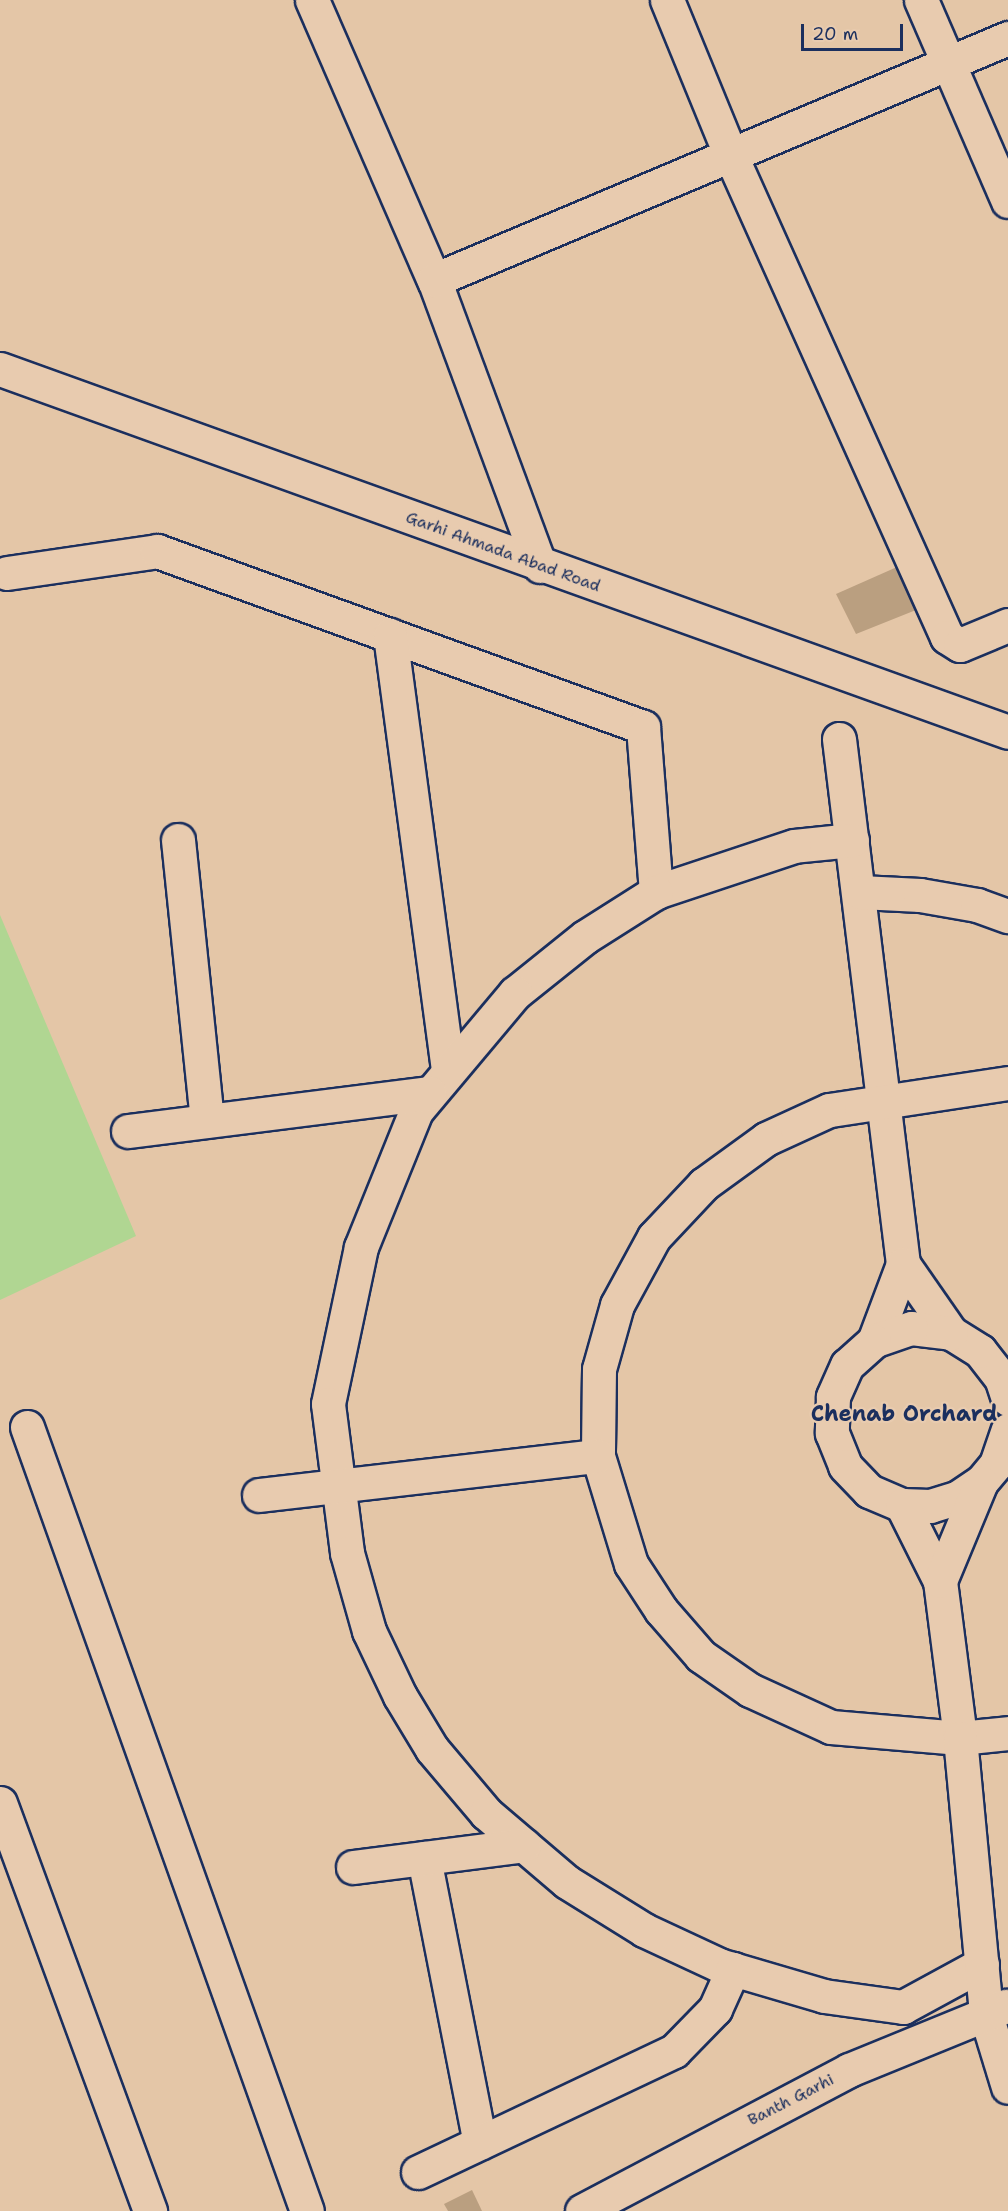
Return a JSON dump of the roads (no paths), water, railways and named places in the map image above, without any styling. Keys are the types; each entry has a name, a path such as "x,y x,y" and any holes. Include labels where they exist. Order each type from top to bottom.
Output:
{"street":[{"path":"312,0 434,280 540,566"},
{"path":"667,0 731,156 947,637 960,645 1008,625"},
{"path":"921,0 1008,201"},
{"path":"434,280 1008,38"},
{"name":"Garhi Ahmada Abad Road","path":"0,369 540,566 1008,732"},
{"path":"7,573 157,551 643,727 656,892"},
{"path":"390,635 439,1082"},
{"path":"839,739 860,892 882,1101 903,1264 951,1333 980,1351 1006,1385"},
{"path":"178,840 207,1121"},
{"path":"852,840 794,846 656,892 585,937 515,993 416,1111 361,1247 328,1404 347,1553 369,1631 400,1696 432,1749 486,1813 567,1882 644,1930 734,1969 824,1996 903,2007 982,1964"},
{"path":"860,892 920,895 977,904 1008,916"},
{"path":"128,1131 207,1121 439,1082"},
{"path":"1008,1083 829,1110 766,1139 704,1184 654,1237 617,1305 599,1369 598,1456 631,1564 661,1610 701,1656 750,1690 831,1727 960,1738 1008,1733"},
{"path":"874,1341 903,1264"},
{"path":"951,1333 911,1328 874,1341 847,1365 833,1397 832,1433 844,1466 869,1491 902,1505 930,1506 957,1498 981,1482 996,1464 1007,1438"},
{"path":"27,1427 307,2211"},
{"path":"259,1495 598,1456"},
{"path":"940,1581 981,1482"},
{"path":"902,1505 940,1581 960,1738 982,1964 997,2010 1008,2087"},
{"path":"0,1803 150,2211"},
{"path":"353,1867 524,1845"},
{"path":"424,1858 480,2143"},
{"path":"418,2172 674,2051 715,2009 734,1969"},
{"name":"Banth Garhi","path":"582,2211 849,2070 997,2010"}],"district":[{"name":"Chenab Orchard","path":"904,1414"}]}
